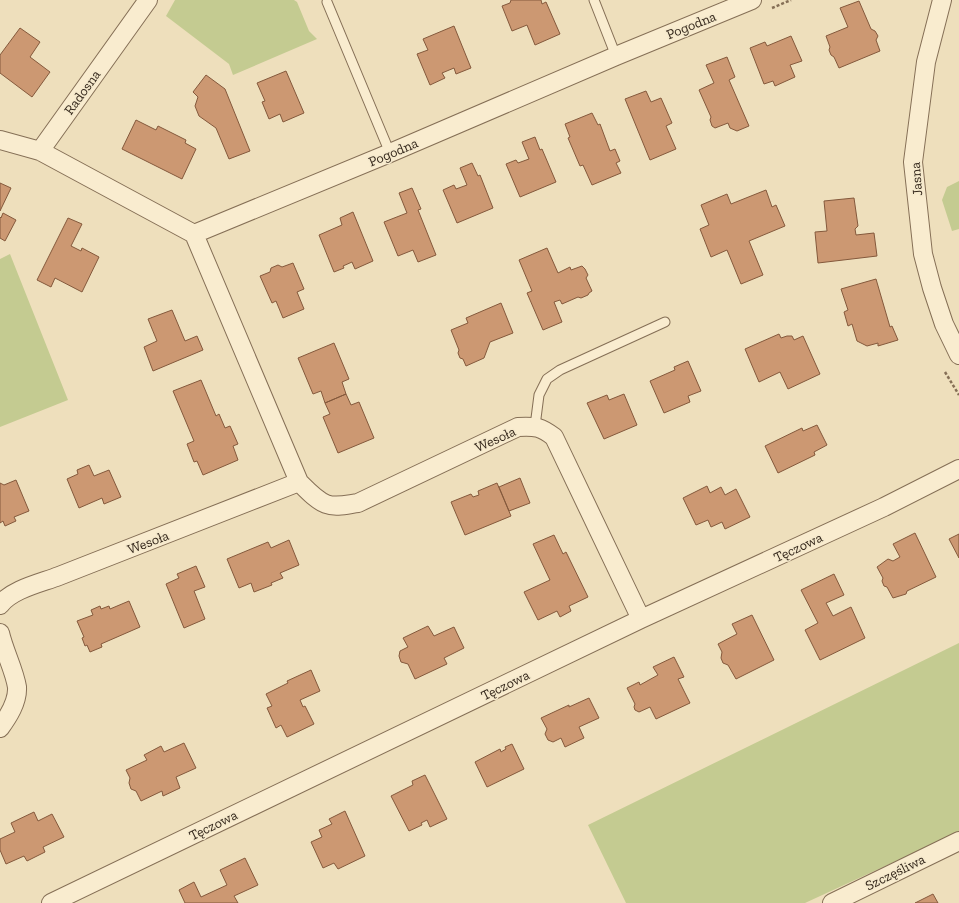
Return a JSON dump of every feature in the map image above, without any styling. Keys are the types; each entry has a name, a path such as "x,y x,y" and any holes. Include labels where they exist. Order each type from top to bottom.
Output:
{"street":[{"name":"Radosna","path":"40,151 148,0"},
{"name":"Pogodna","path":"194,234 752,0"},
{"name":"Jasna","path":"942,0 926,62 913,162 923,254 944,324 959,355"},
{"path":"0,140 40,151 194,234"},
{"name":"Wesoła","path":"194,234 299,482 314,497 327,505 358,503 518,427 535,426 554,437 641,619"},
{"name":"Tęczowa","path":"51,903 641,619 884,507 959,469"},
{"name":"Wesoła","path":"0,605 7,597 29,587 67,574 299,482"},
{"path":"0,633 17,688 15,701 0,728"},
{"name":"Szczęśliwa","path":"832,903 959,841"}],"lane":[{"path":"594,0 616,56"},
{"path":"327,2 390,153"},
{"path":"535,426 539,395 548,379 560,370 665,322"}],"green space":[{"path":"175,0 294,0 297,2 309,31 317,39 233,75 229,64 166,16"},
{"path":"959,181 959,229 952,231 942,200 947,187"},
{"path":"10,254 68,400 0,427 0,259"},
{"path":"959,643 959,832 805,903 626,903 588,825"}],"building":[{"path":"511,0 541,0 542,4 546,2 560,34 535,45 527,25 512,31 502,6 510,3"},
{"path":"859,1 871,29 875,31 878,36 876,40 880,51 839,68 834,57 831,55 826,36 848,27 840,8"},
{"path":"454,26 471,68 456,74 454,68 442,73 445,78 430,85 417,54 428,50 423,39"},
{"path":"20,28 40,42 30,57 50,72 32,97 0,73 0,55"},
{"path":"791,36 802,61 790,65 795,77 775,86 773,81 764,84 750,48 765,42 767,46"},
{"path":"727,57 735,77 729,80 749,126 737,131 730,128 728,123 715,128 712,126 710,120 711,117 699,90 714,83 706,65"},
{"path":"286,71 304,113 283,122 280,114 269,119 262,102 265,101 257,83"},
{"path":"206,75 225,89 250,151 229,159 216,128 199,116 195,106 198,97 193,92"},
{"path":"646,91 651,102 661,98 672,123 666,126 676,149 650,160 625,99"},
{"path":"592,113 598,125 600,124 610,151 615,149 620,161 616,163 621,173 592,185 583,165 580,166 568,138 570,137 565,124"},
{"path":"136,120 156,130 158,126 186,140 185,143 196,149 182,179 122,149"},
{"path":"535,137 540,150 542,149 556,182 520,197 506,164 516,160 518,163 529,159 522,142"},
{"path":"472,163 478,176 480,175 493,208 457,223 443,190 454,185 456,189 467,185 460,168"},
{"path":"0,183 11,188 0,211"},
{"path":"412,188 421,209 418,210 436,255 418,262 413,250 398,256 384,222 407,213 399,193"},
{"path":"766,190 772,207 776,205 785,226 749,241 763,275 741,284 727,250 711,257 700,229 709,225 701,205 727,194 731,204"},
{"path":"854,198 858,226 855,229 856,235 874,233 877,256 818,263 815,232 827,231 824,201"},
{"path":"353,212 373,261 355,269 352,262 343,266 344,268 334,272 319,235 342,225 340,218"},
{"path":"3,213 16,220 5,241 0,238 0,217 1,218"},
{"path":"68,218 82,224 71,246 81,251 82,248 99,257 82,292 55,278 51,287 37,280"},
{"path":"547,248 558,273 570,267 571,270 582,266 588,275 586,278 592,291 588,295 581,298 578,297 562,304 560,300 554,302 562,322 543,330 527,293 532,291 519,260"},
{"path":"293,263 304,289 297,292 304,309 283,318 276,301 272,303 260,276 270,272 271,268 278,265 282,267"},
{"path":"876,279 890,327 892,326 898,340 878,346 878,343 867,346 857,341 852,324 848,326 844,312 848,310 841,289"},
{"path":"501,303 513,333 490,342 484,358 466,366 463,359 460,358 458,353 459,350 451,330 468,323 466,318"},
{"path":"172,310 185,341 197,336 203,350 153,371 144,347 157,341 148,319"},
{"path":"779,334 781,338 792,336 794,340 803,336 820,374 788,389 780,372 759,382 745,349"},
{"path":"334,343 349,379 342,382 346,394 325,403 321,391 313,394 298,358"},
{"path":"688,361 701,391 688,396 690,402 664,413 650,381 675,370 674,367"},
{"path":"201,380 216,416 219,414 225,428 230,426 238,444 233,446 238,460 203,475 197,461 194,462 187,444 194,441 173,391"},
{"path":"346,394 351,405 359,402 374,438 338,453 323,417 330,414 325,403"},
{"path":"624,394 637,425 604,439 587,403 607,395 609,400"},
{"path":"817,425 827,445 814,452 815,455 778,473 765,446 802,428 803,431"},
{"path":"89,465 94,476 109,470 121,497 104,504 102,498 79,508 67,479 78,474 77,470"},
{"path":"520,478 530,503 509,511 499,487"},
{"path":"16,480 29,511 14,517 16,521 5,526 3,521 0,523 0,483 4,485"},
{"path":"497,483 511,516 465,535 451,502 471,494 473,497 479,495 478,491"},
{"path":"707,486 710,493 721,487 725,495 736,489 750,517 725,529 722,522 711,527 708,520 696,525 683,498"},
{"path":"915,533 936,577 907,591 906,594 893,598 887,587 884,586 882,581 883,578 877,567 888,559 893,561 900,557 893,544"},
{"path":"959,534 959,558 949,539"},
{"path":"554,535 563,554 566,552 588,597 569,606 571,611 560,617 557,611 538,620 524,592 550,580 533,544"},
{"path":"289,540 299,565 280,573 283,578 271,583 272,585 254,592 251,583 239,588 227,559 268,542 271,548"},
{"path":"196,566 205,587 194,591 205,619 184,628 166,584 179,578 177,574"},
{"path":"834,574 844,595 826,603 833,616 851,607 865,638 820,660 805,630 818,623 801,590"},
{"path":"129,601 140,627 101,644 102,647 90,652 87,645 85,646 82,638 84,637 77,621 93,615 91,610 100,606 101,609 109,606 110,609"},
{"path":"752,615 774,660 736,679 728,665 723,663 721,658 722,652 718,644 737,634 732,624"},
{"path":"428,626 434,636 454,627 464,648 444,658 447,664 415,679 408,664 401,662 399,656 400,651 408,647 403,638"},
{"path":"674,657 684,677 678,679 690,703 656,719 650,707 639,712 635,710 635,704 627,688 639,682 640,685 658,675 653,667"},
{"path":"311,670 320,691 300,700 303,707 305,706 314,724 287,737 281,725 276,728 267,708 272,706 266,694 288,683 287,681"},
{"path":"589,698 599,718 579,727 584,738 565,747 561,738 553,742 548,740 545,734 547,729 541,718 569,705 569,707"},
{"path":"184,743 196,768 176,777 180,788 163,796 162,791 141,801 136,791 131,789 129,783 130,778 126,770 147,760 144,755 161,746 164,752"},
{"path":"512,744 524,769 487,787 475,762 500,749 501,752 506,749 505,747"},
{"path":"425,775 447,819 430,827 427,820 421,823 422,825 409,831 391,796 413,785 412,781"},
{"path":"345,811 365,856 338,869 334,863 323,868 311,842 322,837 319,830 332,824 329,819"},
{"path":"34,812 38,821 52,814 64,837 43,847 45,852 27,861 24,856 6,864 0,850 0,839 15,832 11,823"},
{"path":"245,858 258,885 234,896 238,903 185,903 179,890 194,882 201,897 227,885 220,870"},
{"path":"933,894 938,903 915,903"}]}
